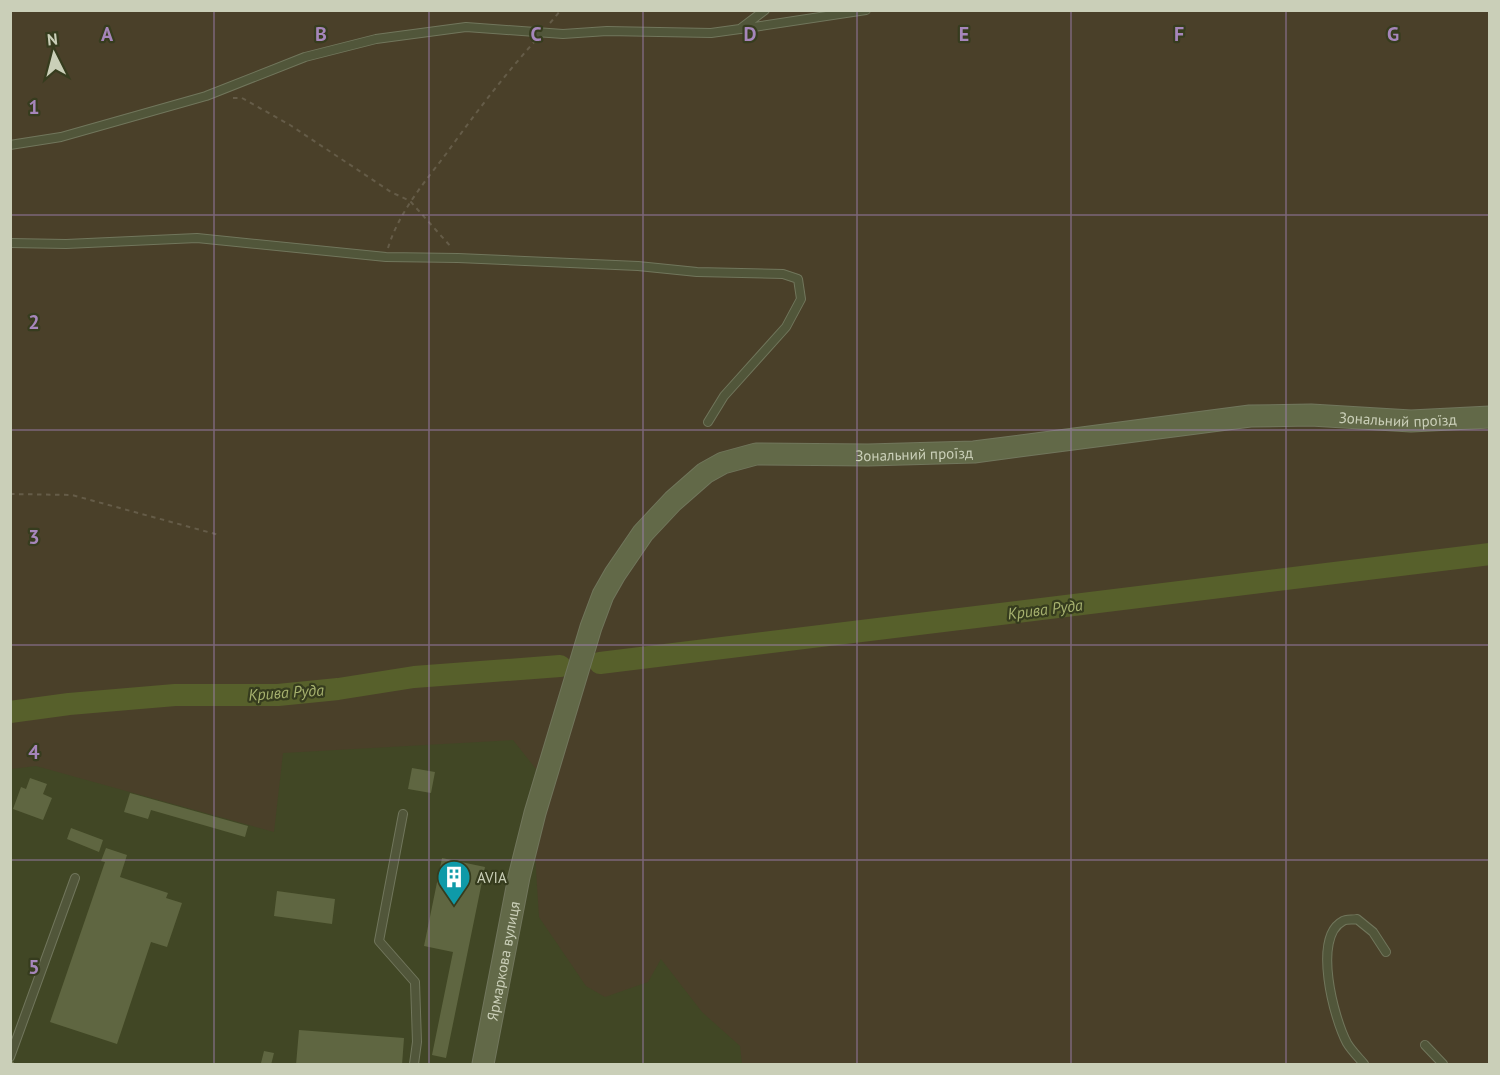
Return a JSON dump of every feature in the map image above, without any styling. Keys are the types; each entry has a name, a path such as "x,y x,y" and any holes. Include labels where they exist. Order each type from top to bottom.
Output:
{"street":[{"name":"Зональний проїзд","path":"542,789 591,627 611,581 643,533 658,517 690,485 723,463 756,454 868,455 974,452 1269,415 1410,421 1490,417"},
{"name":"Ярмаркова вулиця","path":"483,1065 519,877 542,789"}],"lane":[{"path":"740,29 765,10"},
{"path":"10,145 61,136 206,96 305,57 376,39 466,27 563,34 607,31 711,33 866,10"},
{"path":"10,243 66,244 197,238 386,257 638,266 698,272 783,274 798,279 801,299 786,327 724,396 708,422"},
{"path":"404,814 379,941 415,982 417,1042 414,1065"},
{"path":"10,1057 75,878"},
{"path":"1364,1065 1347,1043 1334,1005 1326,964 1330,935 1343,921 1357,919 1372,932 1386,952"},
{"path":"1425,1045 1443,1065"}],"path":[{"path":"386,257 392,238 410,201 496,85 561,10"},
{"path":"206,96 242,98 290,125 391,192 410,201 450,244 458,258"},
{"path":"10,494 72,495 219,535"}],"shaded area":[{"path":"10,11 1489,11 1489,1064 742,1064 740,1046 702,1012 661,959 648,982 605,997 586,986 539,917 535,854 551,788 513,740 283,753 274,832 36,766 11,769"}],"building":[{"path":"412,768 435,772 431,793 408,789"},
{"path":"30,778 47,784 43,794 52,798 43,820 13,809 21,787 26,789"},
{"path":"130,793 248,826 245,837 151,810 148,819 124,812"},
{"path":"71,828 103,840 99,852 67,839"},
{"path":"106,848 127,855 120,877 168,893 166,898 182,903 167,947 151,942 117,1044 50,1022 105,862 101,861"},
{"name":"AVIA","path":"442,858 485,867 446,1058 432,1055 453,952 424,946"},
{"path":"277,891 335,899 332,924 274,916"},
{"path":"299,1030 404,1038 402,1065 296,1065"},
{"path":"264,1051 274,1053 271,1065 261,1063"}],"waterway":[{"name":"Крива Руда","path":"600,663 1490,554"},
{"name":"Крива Руда","path":"10,712 69,704 175,695 278,695 338,689 414,677 560,666"}],"place":[{"name":"AVIA","path":"454,906"}]}
